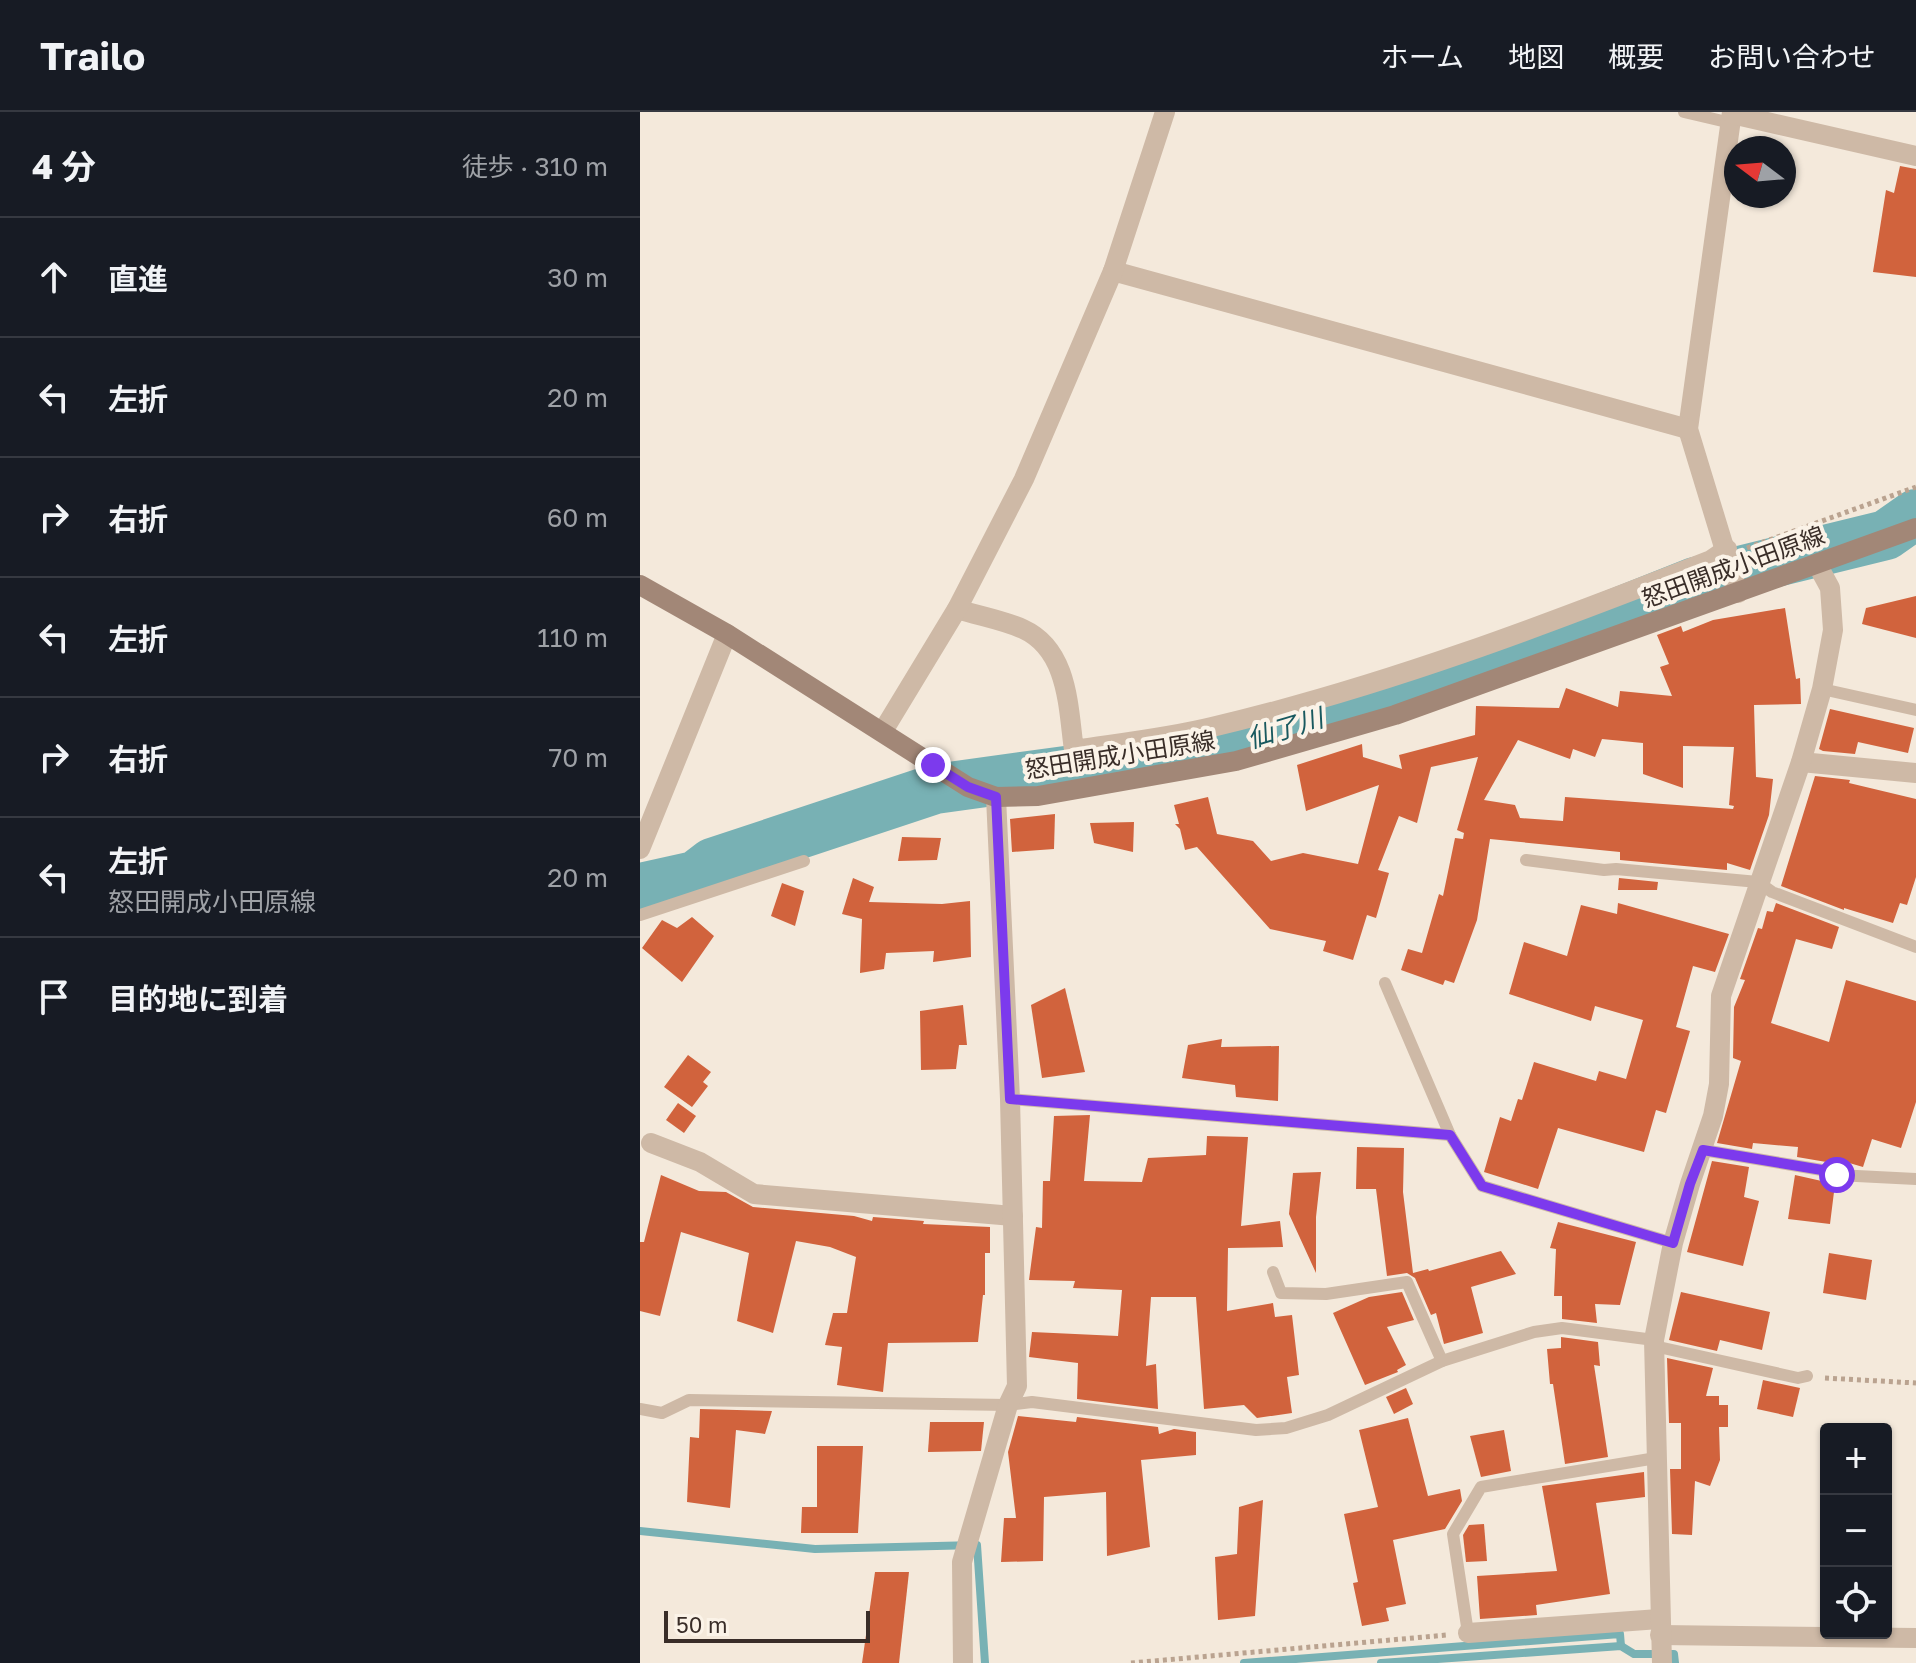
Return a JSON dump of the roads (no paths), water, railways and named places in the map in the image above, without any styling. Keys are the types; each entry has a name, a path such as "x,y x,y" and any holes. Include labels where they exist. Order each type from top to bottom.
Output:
{"main road":[{"name":"怒田開成小田原線","path":"640,585 727,634 968,787 996,797 1038,796 1236,761 1395,715 1916,528"}],"street":[{"path":"883,731 957,609 1024,479 1113,271 1165,112"},
{"path":"1738,593 1688,429 1732,116 1916,156"},
{"path":"1113,271 1688,429"},
{"path":"957,609 1025,629 1058,661 1074,750 1210,728 1329,694 1522,634 1711,560 1727,549"},
{"path":"1662,1663 1654,1343 1673,1243 1713,1116 1719,1084 1721,996 1801,762 1822,689 1833,630 1830,588 1817,564"},
{"path":"640,849 727,634"},
{"path":"1801,762 1916,773"},
{"path":"963,1663 962,1562 1008,1405 1017,1386 1010,1099 996,797"},
{"path":"651,1143 700,1162 754,1194 1013,1216"},
{"path":"1468,1633 1659,1631 1916,1638"}],"lane":[{"path":"1684,112 1732,116"},
{"path":"1822,689 1916,710"},
{"path":"1526,860 1604,870 1758,882 1772,892 1916,947"},
{"path":"640,915 804,861"},
{"path":"1385,983 1450,1135 1482,1186 1673,1243"},
{"path":"1010,1099 1450,1135"},
{"path":"1703,1150 1837,1175 1916,1179"},
{"path":"1273,1272 1281,1293 1326,1294 1407,1282 1442,1361"},
{"path":"640,1409 662,1413 689,1400 1008,1405 1032,1402 1256,1430 1286,1428 1328,1415 1442,1361 1534,1332 1562,1328 1654,1343 1798,1378 1807,1376"},
{"path":"1468,1633 1453,1534 1481,1487 1656,1458"}],"waterway":[{"name":"仙了川","path":"640,888 695,876 712,863 935,789 1240,743 1499,660 1695,582 1886,535 1916,514"},
{"path":"640,1531 815,1549 977,1545 985,1663"},
{"path":"1244,1663 1620,1634 1621,1646"},
{"path":"1381,1663 1621,1646 1634,1654 1674,1654 1675,1663"}]}
